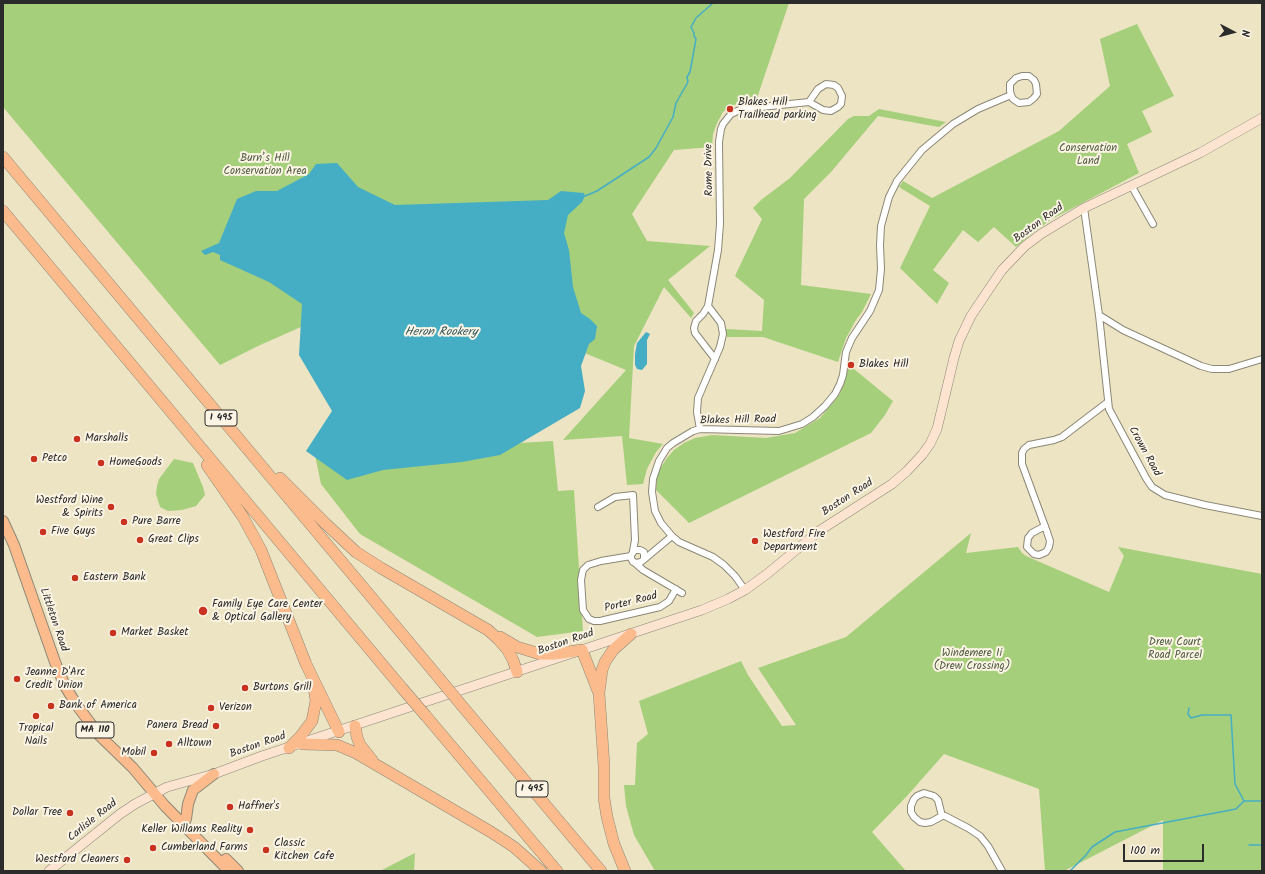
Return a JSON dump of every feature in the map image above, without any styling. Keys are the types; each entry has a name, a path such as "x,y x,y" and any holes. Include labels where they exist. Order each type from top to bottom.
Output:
{"highway":[{"name":"I 495","path":"3,157 601,871"},
{"name":"I 495","path":"3,211 557,871"},
{"path":"184,427 211,470 244,517 259,545 310,672 339,732"},
{"path":"237,436 356,552 381,568 517,647 540,654 554,654 582,650 599,694"},
{"path":"491,633 507,649 517,672"},
{"path":"625,871 614,844 604,798 604,766 599,694 602,670 605,662 613,650 631,634"},
{"path":"289,748 307,729 315,713 315,692 310,672"},
{"path":"355,726 360,745 374,764"},
{"path":"302,744 337,745 356,753 491,832 514,847 541,871"}],"main road":[{"name":"Boston Road","path":"155,793 167,787 214,774 716,605 745,590 767,574 819,531 892,484 918,460 930,444 937,429 959,341 971,316 1002,270 1026,246 1041,234 1084,208 1200,153 1262,118"},
{"name":"Littleton Road","path":"3,522 14,544 55,662 65,686 90,724 133,768 165,806 229,871"},
{"path":"186,819 188,804 193,790 214,774"},
{"name":"Littleton Road","path":"155,793 168,802 238,871"},
{"name":"Carlisle Road","path":"49,871 120,814 155,793"}],"street":[{"path":"1028,76 1034,80 1037,94 1029,102 1019,103 1015,101 1011,95 1010,84 1014,79 1028,76"},
{"path":"826,84 838,88 842,96 842,100 838,107 831,111 823,110 809,102 818,89 826,84"},
{"name":"Blakes Hill Road","path":"745,590 735,576 724,565 713,557 686,546 672,536 661,523 655,511 652,492 654,472 659,461 667,448 685,435 700,429 779,431 802,424 825,406 835,394 840,384 846,352 852,338 870,311 879,290 882,269 880,246 881,226 889,197 897,181 922,150 953,124 978,109 1011,95"},
{"name":"Rome Drive","path":"715,359 695,333 694,328 696,320 703,314 708,306 720,237 719,142 723,124 731,114 742,109 809,102"},
{"path":"1131,185 1153,224"},
{"name":"Crown Road","path":"1084,208 1099,315 1108,402 1113,417 1129,444 1146,478 1152,487 1159,492 1175,498 1262,516"},
{"path":"700,429 697,412 698,398 715,359 721,341 722,328 708,306"},
{"path":"1099,315 1123,330 1201,366 1212,369 1229,369 1262,359"},
{"path":"1045,526 1028,538 1027,547 1034,554 1043,554 1049,549 1050,541 1045,526 1022,464 1022,453 1024,449 1030,445 1062,437 1108,402"},
{"path":"598,506 615,496 633,495 637,552 632,560 640,568 682,593"},
{"name":"Porter Road","path":"644,560 672,536"},
{"name":"Porter Road","path":"658,548 588,565 583,570 581,577 583,610 589,619 600,621 660,607 669,600 676,589"},
{"path":"637,552 645,554 644,560 646,569 651,574"},
{"path":"635,563 640,563 644,560"},
{"path":"924,793 934,796 938,800 942,816 931,822 920,822 911,812 911,806 914,799 924,793"},
{"path":"942,816 968,828 980,836 988,846 1002,871"}],"green space":[{"name":"Burn’s Hill Conservation Area","path":"3,3 789,3 756,101 733,105 723,112 713,134 712,147 674,150 632,214 647,241 710,246 668,280 694,313 691,318 664,287 634,346 629,438 663,444 656,452 647,469 643,484 627,485 622,436 563,440 626,370 480,310 486,245 258,346 220,365 3,107"},
{"name":"Conservation Land","path":"1137,24 1174,96 1142,111 1152,132 1127,144 1139,173 1052,219 1016,247 994,227 978,242 963,230 933,270 949,283 937,304 900,268 930,206 899,187 903,181 932,198 1059,131 1110,86 1100,39"},
{"path":"879,109 946,122 939,127 878,116 831,172 804,199 801,285 871,294 846,338 838,362 763,337 727,337 726,329 762,331 764,300 735,276 762,219 753,208 790,178 848,119 854,116 869,116"},
{"path":"849,365 893,401 885,415 871,433 689,523 656,490 657,476 667,458 674,450 695,438 712,435 766,438 795,433 820,418 840,394"},
{"path":"553,441 558,491 574,490 583,631 537,637 360,534 321,484 315,455"},
{"path":"174,459 193,463 205,495 196,506 182,510 168,511 160,507 156,494 159,479"},
{"name":"Windemere Ii (Drew Crossing)","path":"971,533 966,553 1018,547 1026,556 1109,592 1124,556 1118,547 1262,574 1262,871 1163,871 1163,820 1064,871 1045,871 1039,789 944,754 907,796 872,832 906,871 655,871 634,835 626,806 624,785 635,785 637,743 648,734 639,701 741,661 748,675 782,726 796,725 758,668 846,637"},
{"path":"415,853 414,871 380,871"}],"water":[{"name":"Heron Rookery","path":"337,163 358,187 395,205 548,200 561,191 584,193 585,196 582,202 568,215 564,233 569,250 573,287 581,313 597,326 595,339 589,344 581,366 585,391 580,408 500,455 462,462 383,470 347,480 306,451 332,411 299,355 302,304 269,282 220,260 220,255 213,252 205,255 201,251 219,243 237,199 256,191 277,191 309,174 316,164"},
{"path":"646,332 650,334 647,340 647,364 642,370 637,369 635,365 635,354 637,343"}],"waterway":[{"path":"585,196 597,191 649,157 656,148 673,117 676,103 688,82 687,77 690,72 696,39 691,27 696,18 713,3"},
{"path":"1189,708 1188,714 1191,718 1202,715 1231,715 1235,784 1244,801"},
{"path":"1070,871 1092,847 1115,832 1236,809 1244,801 1262,801"},
{"path":"1249,845 1262,845"}],"place":[{"name":"Blakes Hill Trailhead parking","path":"730,109"},
{"name":"Blakes Hill","path":"851,365"},
{"name":"Marshalls","path":"77,439"},
{"name":"Petco","path":"34,459"},
{"name":"HomeGoods","path":"101,463"},
{"name":"Westford Wine & Spirits","path":"111,507"},
{"name":"Pure Barre","path":"124,522"},
{"name":"Five Guys","path":"43,532"},
{"name":"Great Clips","path":"140,540"},
{"name":"Westford Fire Department","path":"755,541"},
{"name":"Eastern Bank","path":"75,578"},
{"name":"Family Eye Care Center & Optical Gallery","path":"203,611"},
{"name":"Market Basket","path":"113,633"},
{"name":"Jeanne D'Arc Credit Union","path":"17,679"},
{"name":"Burtons Grill","path":"245,688"},
{"name":"Bank of America","path":"51,706"},
{"name":"Verizon","path":"211,708"},
{"name":"Tropical Nails","path":"36,716"},
{"name":"Panera Bread","path":"216,726"},
{"name":"Alltown","path":"169,744"},
{"name":"Mobil","path":"154,753"},
{"name":"Haffner's","path":"230,807"},
{"name":"Dollar Tree","path":"70,813"},
{"name":"Keller Willams Reality","path":"250,830"},
{"name":"Cumberland Farms","path":"153,848"},
{"name":"Classic Kitchen Cafe","path":"266,850"},
{"name":"Westford Cleaners","path":"127,860"}],"park label":[{"name":"Drew Court Road Parcel","path":"1175,649"}]}
